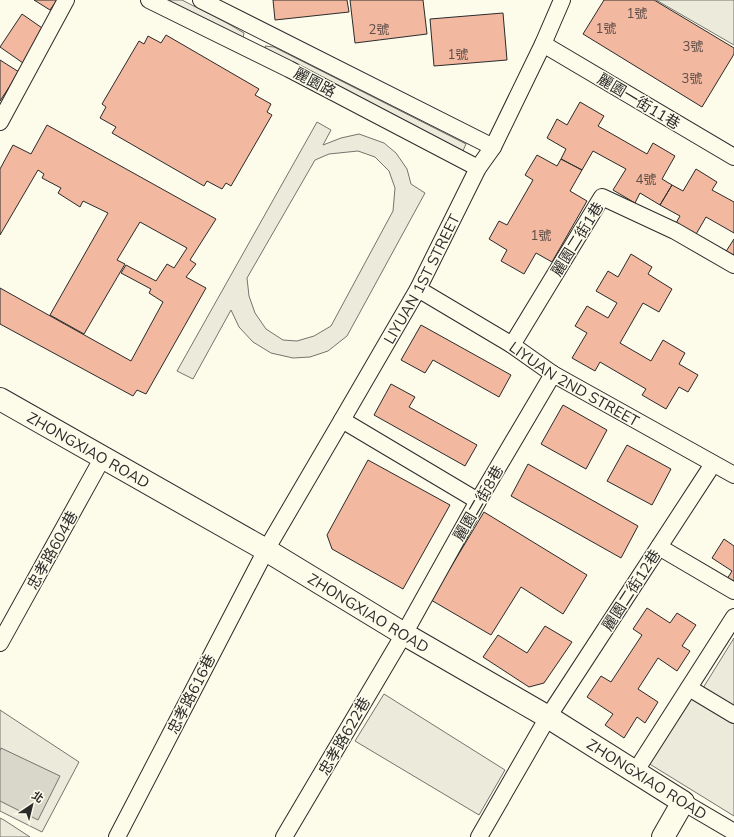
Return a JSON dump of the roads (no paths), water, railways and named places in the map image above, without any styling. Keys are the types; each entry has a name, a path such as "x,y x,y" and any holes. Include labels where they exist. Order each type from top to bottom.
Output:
{"street":[{"path":"0,122 66,0"},
{"name":"麗園路","path":"149,0 289,69 478,168"},
{"name":"麗園路","path":"201,0 493,147"},
{"name":"LIYUAN 1ST STREET","path":"266,550 418,288 478,168 493,147 544,44 562,0"},
{"name":"麗園一街11巷","path":"544,44 734,157"},
{"name":"麗園二街1巷","path":"512,345 602,197 675,231 734,265"},
{"name":"LIYUAN 2ND STREET","path":"418,288 512,345 553,374 734,475"},
{"name":"麗園二街8巷","path":"404,634 478,501 553,374"},
{"name":"ZHONGXIAO ROAD","path":"0,399 266,550 404,634 548,717 683,802 734,832"},
{"path":"342,420 478,501"},
{"name":"忠孝路604巷","path":"0,643 103,457"},
{"name":"麗園二街12巷","path":"548,717 713,464"},
{"path":"659,547 734,591"},
{"name":"忠孝路616巷","path":"117,837 266,550"},
{"path":"635,772 734,617"},
{"name":"忠孝路622巷","path":"284,837 404,634"},
{"path":"689,688 734,715"},
{"path":"479,837 548,717"},
{"path":"663,837 683,802"}]}
